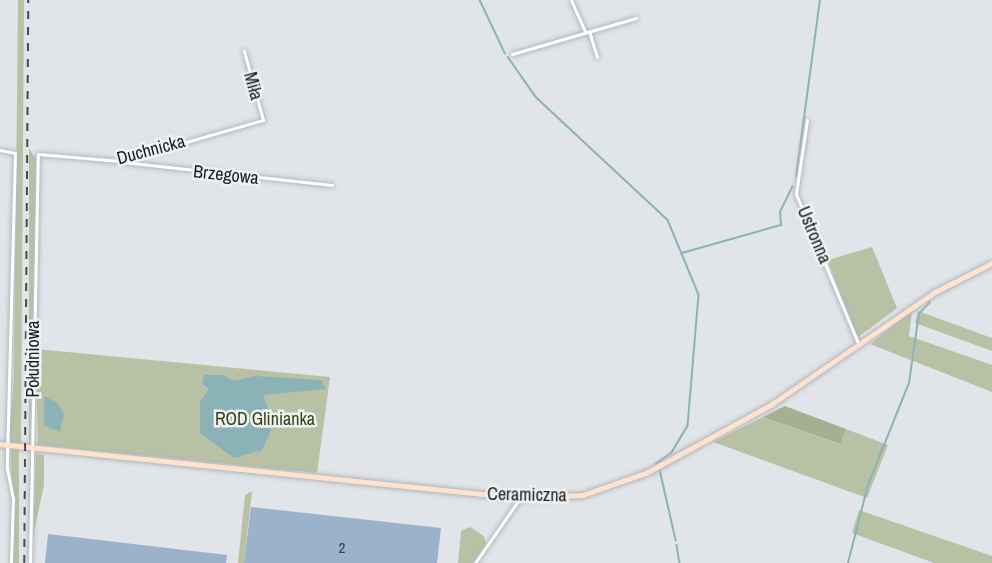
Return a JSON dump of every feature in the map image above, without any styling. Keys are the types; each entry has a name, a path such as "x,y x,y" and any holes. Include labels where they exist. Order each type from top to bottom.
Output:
{"main road":[{"name":"Ceramiczna","path":"0,444 520,498 567,497 629,481 772,404 935,292 992,262"}],"street":[{"path":"571,0 597,57"},
{"path":"512,54 636,18"},
{"name":"Miła","path":"244,51 262,120"},
{"name":"Duchnicka","path":"38,154 120,161 262,120"},
{"name":"Ustronna","path":"807,120 796,194 858,345"},
{"path":"0,150 13,152 13,346 7,445 13,499 11,563"},
{"name":"Południowa","path":"30,563 38,154"},
{"name":"Brzegowa","path":"120,161 332,185"},
{"path":"475,563 520,498"}],"green space":[{"path":"18,0 24,0 21,443 9,442 14,378"},
{"path":"29,148 36,160 30,443 29,442"},
{"path":"872,247 897,308 857,338 828,260"},
{"path":"912,311 909,336 992,365 992,392 870,344"},
{"path":"918,311 992,338 992,351 915,323"},
{"name":"ROD Glinianka","path":"36,349 330,377 317,473 38,445"},
{"path":"785,406 846,429 840,444 763,417"},
{"path":"763,417 839,444 846,429 888,445 867,498 713,442"},
{"path":"11,449 19,450 19,563 13,563"},
{"path":"36,454 44,455 44,485 33,537"},
{"path":"252,491 244,563 238,563 245,495"},
{"path":"859,510 992,556 992,563 934,563 852,533"},
{"path":"470,527 484,536 486,544 473,563 458,563 461,531"}],"water":[{"path":"204,375 223,375 234,381 255,376 321,380 326,389 263,395 273,421 270,433 262,450 234,458 200,433 200,402 209,389 202,384"},
{"path":"44,396 58,404 64,414 60,432 44,425"}],"building":[{"path":"251,507 441,528 437,563 244,563"},
{"path":"48,534 227,555 226,563 45,563"}],"waterway":[{"path":"480,0 505,53"},
{"path":"796,177 820,0"},
{"path":"508,57 536,97 668,220 699,295 688,426 672,453 656,464"},
{"path":"682,253 781,225 780,212 792,187"},
{"path":"848,563 868,485 909,383 919,314 930,302"},
{"path":"660,470 676,540"},
{"path":"677,545 680,563"}],"railway":[{"path":"24,563 28,0"}]}
